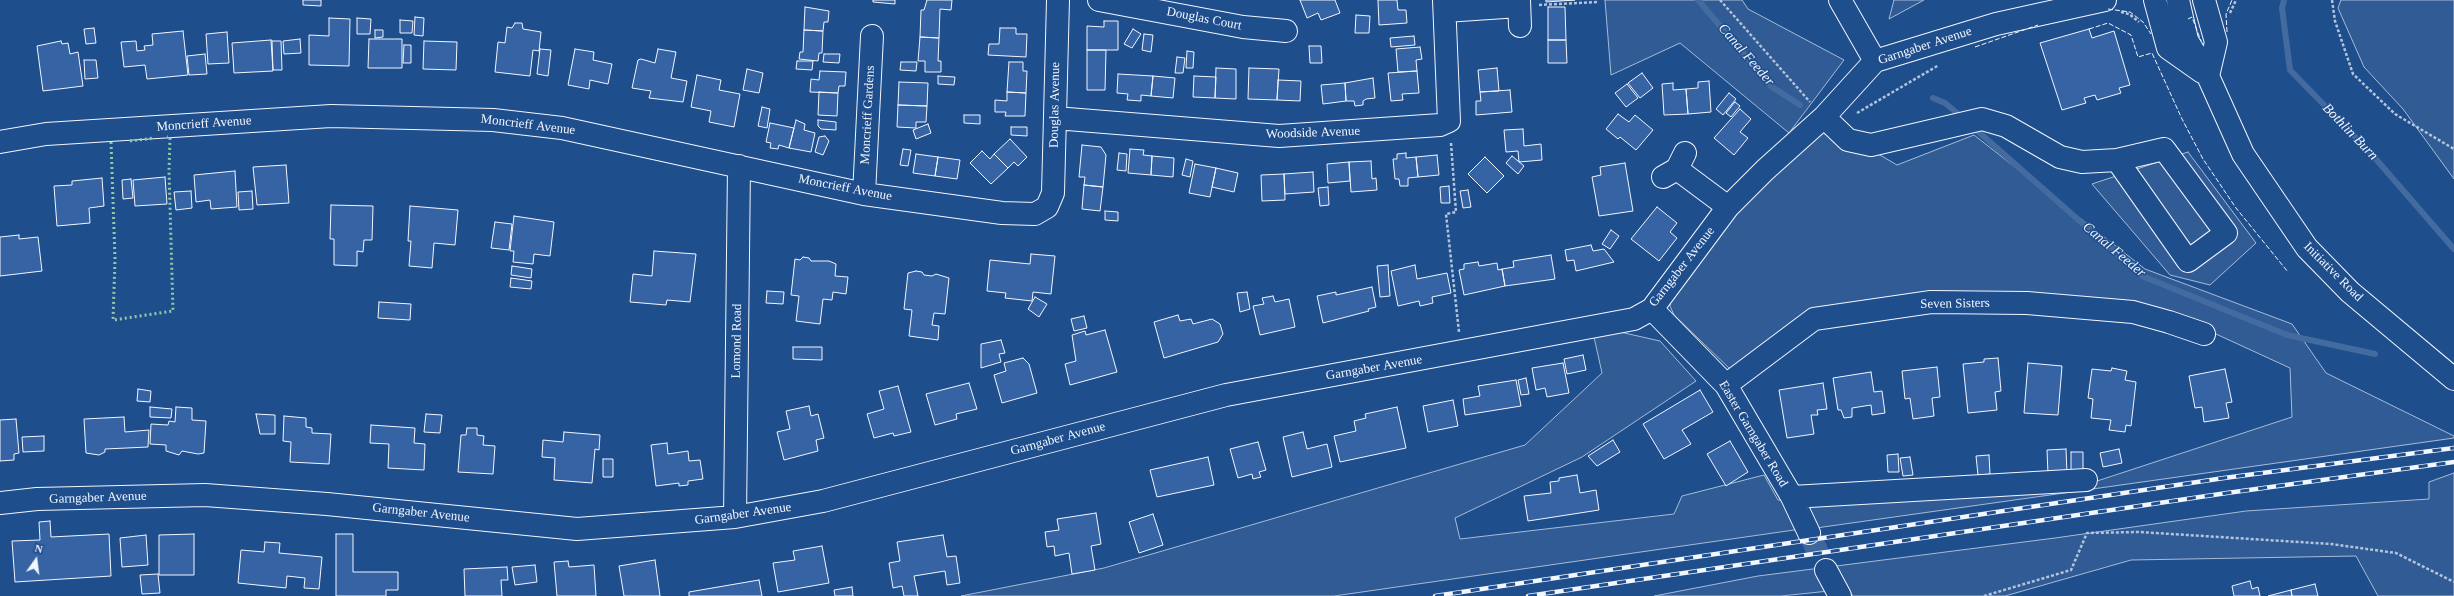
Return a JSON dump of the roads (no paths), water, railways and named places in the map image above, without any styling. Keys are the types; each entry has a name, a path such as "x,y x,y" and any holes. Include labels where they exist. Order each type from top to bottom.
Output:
{"street":[{"name":"Douglas Avenue","path":"1047,207 1054,192 1058,0"},
{"name":"Douglas Court","path":"1099,0 1243,27 1286,31"},
{"path":"1840,0 1875,61"},
{"name":"Garngaber Avenue","path":"1996,24 2044,0"},
{"path":"2155,0 2168,48 2208,76 2216,42 2204,0"},
{"name":"Initiative Road","path":"2178,0 2187,40 2208,76 2243,154 2307,248 2350,292 2454,379"},
{"name":"Woodside Avenue","path":"1055,118 1279,136 1389,130 1440,125 1449,121 1444,6"},
{"path":"1444,6 1519,11"},
{"name":"Garngaber Avenue","path":"0,503 37,499 204,495 327,504 576,529 735,517 823,501 1226,395 1634,319 1652,309 1728,207 1765,170 1824,117 1875,61 1996,24 2109,6"},
{"name":"Moncrieff Gardens","path":"864,194 872,36"},
{"name":"Moncrieff Avenue","path":"0,142 46,134 331,116 430,117 493,120 562,128 864,194 1002,213 1035,214 1047,207"},
{"path":"1824,117 1848,140 1872,145 1982,119 2006,126 2060,157 2082,162 2117,160 2164,150 2226,233 2188,261 2117,160"},
{"name":"Lomond Road","path":"735,517 739,166"},
{"path":"1675,166 1728,207"},
{"name":"Seven Sisters","path":"1726,385 1814,319 1931,302 2027,303 2133,312 2204,334"},
{"name":"Easter Garngaber Road","path":"1652,309 1726,385 1792,497 1809,533"},
{"path":"1792,497 2086,480"},
{"path":"1826,570 1840,596"}],"waterway":[{"name":"Canal Feeder","path":"1698,0 1772,87 1800,105"},
{"name":"Bothlin Burn","path":"2284,0 2282,8 2290,70 2368,150 2454,249"},
{"name":"Canal Feeder","path":"1933,98 1945,103 1963,118"},
{"name":"Canal Feeder","path":"1973,127 2142,276 2287,335 2375,354"}],"tunnel":[{"path":"1809,533 1826,570"}],"railway":[{"path":"1435,596 2224,478 2454,448"},
{"path":"1528,596 2227,493 2454,462"}]}
